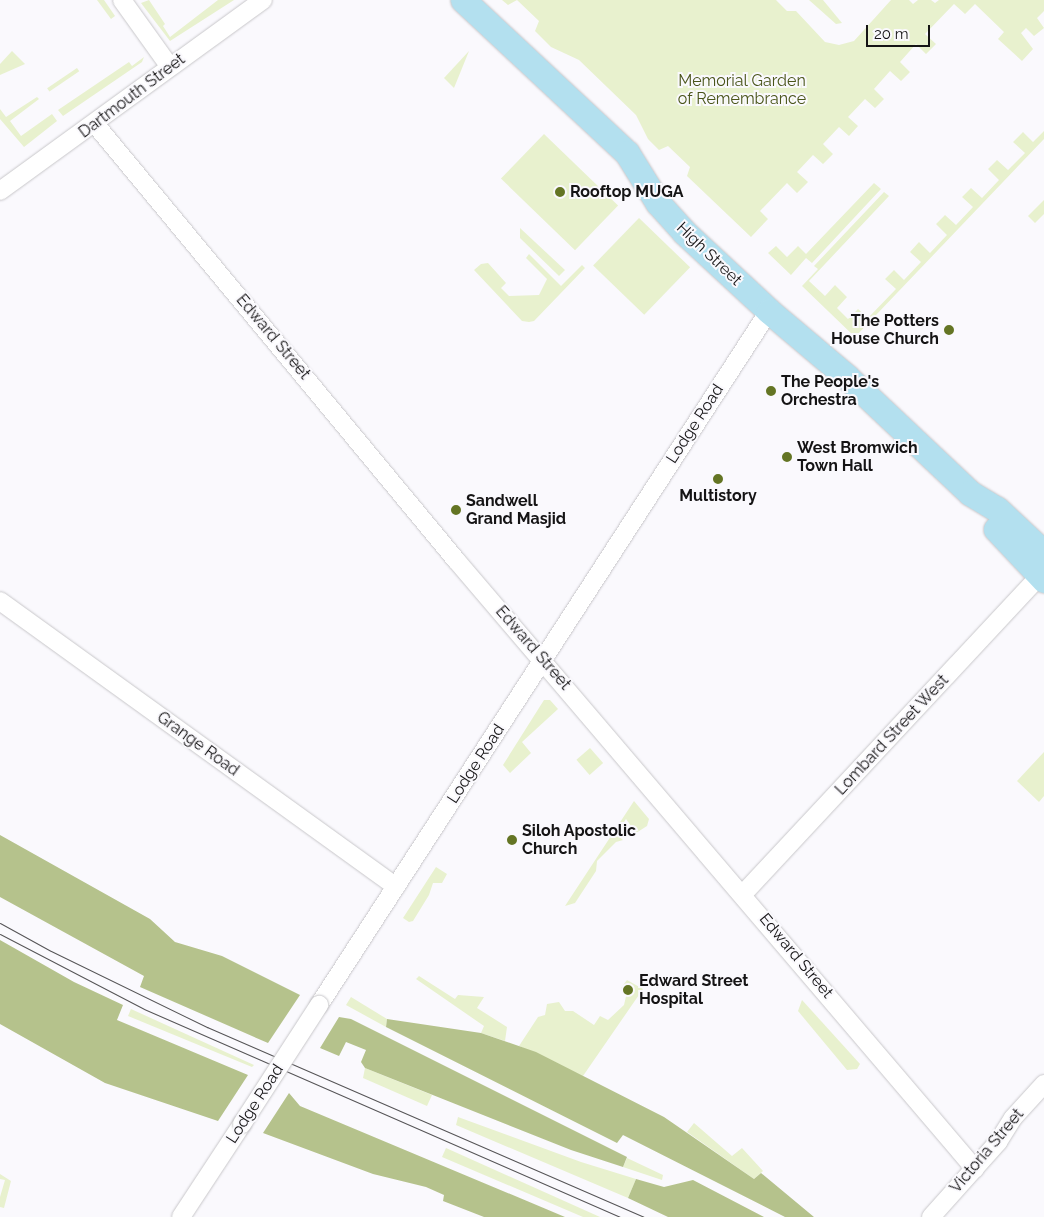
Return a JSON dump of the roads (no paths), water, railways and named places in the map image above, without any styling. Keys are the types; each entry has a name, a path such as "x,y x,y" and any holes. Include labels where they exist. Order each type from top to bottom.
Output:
{"street":[{"path":"122,0 170,67"},
{"name":"Dartmouth Street","path":"0,190 95,124 263,0"},
{"name":"High Street","path":"464,0 627,153 658,203 684,232 770,311 847,376 970,493 987,520 1043,570"},
{"name":"Edward Street","path":"95,124 456,560 544,660 975,1168"},
{"name":"Lodge Road","path":"181,1217 544,660 677,449 770,311"},
{"name":"Lombard Street West","path":"743,894 1043,570"},
{"name":"Grange Road","path":"0,601 396,887"},
{"name":"Victoria Street","path":"930,1217 975,1168 1044,1084"}],"tram line":[{"path":"0,923 51,951 207,1027 643,1217"},
{"path":"0,934 144,1009 620,1217"}],"place":[{"name":"Rooftop MUGA","path":"560,192"},
{"name":"The Potters House Church","path":"949,330"},
{"name":"The People's Orchestra","path":"771,391"},
{"name":"West Bromwich Town Hall","path":"787,457"},
{"name":"Multistory","path":"718,479"},
{"name":"Sandwell Grand Masjid","path":"456,510"},
{"name":"Siloh Apostolic Church","path":"512,840"},
{"name":"Edward Street Hospital","path":"628,990"}],"park label":[{"name":"Memorial Garden of Remembrance","path":"742,90"}]}
